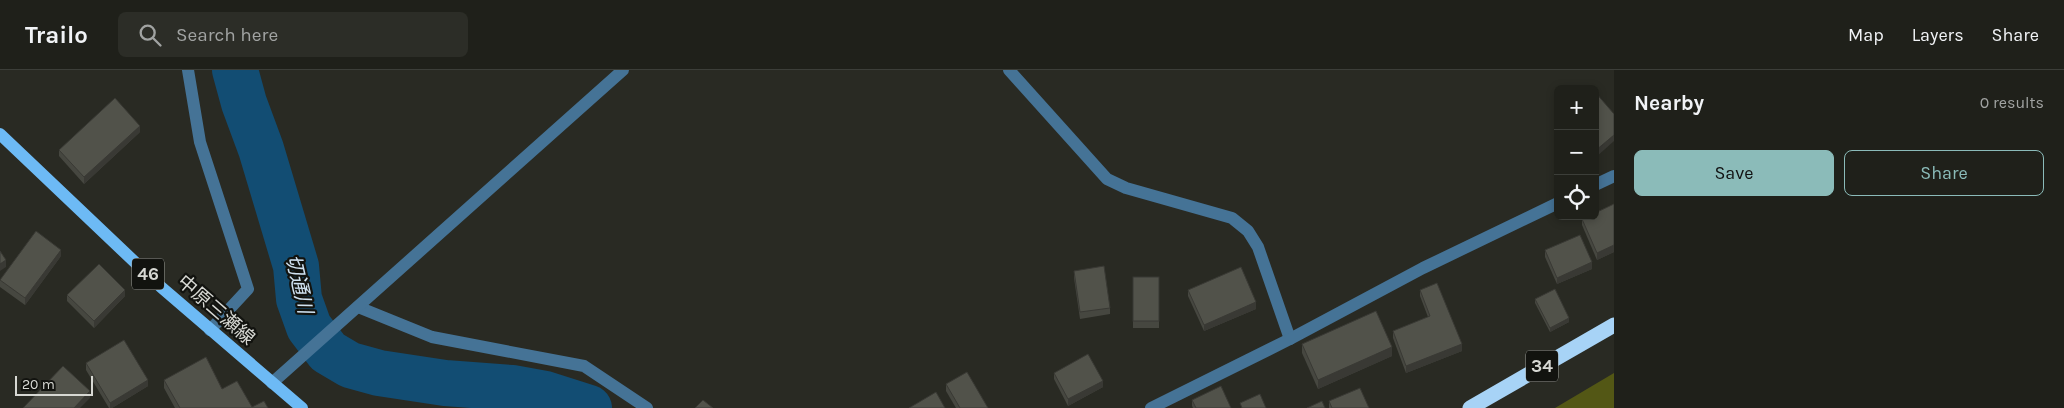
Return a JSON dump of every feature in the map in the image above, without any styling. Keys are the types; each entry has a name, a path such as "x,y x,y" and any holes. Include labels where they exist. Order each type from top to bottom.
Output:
{"highway":[{"name":"34","path":"1470,408 1614,325"}],"main road":[{"name":"中原三瀬線","path":"0,134 140,267 272,384 302,408"}],"street":[{"path":"188,70 200,142 248,289 210,330"},
{"path":"272,384 623,70"},
{"path":"1009,70 1107,179 1126,188 1232,218 1248,231 1258,247 1290,340"},
{"path":"1599,183 1614,176"},
{"path":"1151,408 1290,340 1423,268 1554,205"},
{"path":"358,307 432,337 584,366 647,408"}],"green space":[{"path":"1614,373 1614,408 1555,408"}],"building":[{"path":"1599,97 1614,114 1614,135 1599,148"},
{"path":"115,98 140,126 84,177 59,150"},
{"path":"1614,204 1614,245 1597,253 1582,220 1599,220 1599,211"},
{"path":"36,231 61,250 25,298 0,280"},
{"path":"1580,235 1592,262 1557,278 1545,250"},
{"path":"0,251 6,260 0,264"},
{"path":"99,264 125,290 94,321 67,295"},
{"path":"1104,266 1110,308 1080,312 1074,271"},
{"path":"1241,267 1256,302 1204,325 1188,290"},
{"path":"1133,277 1159,277 1159,321 1133,321"},
{"path":"1437,283 1462,344 1406,366 1393,331 1430,316 1420,290"},
{"path":"1555,289 1569,318 1550,328 1535,299"},
{"path":"1376,311 1392,347 1318,380 1302,344"},
{"path":"124,340 148,380 110,403 86,363"},
{"path":"1088,354 1103,381 1068,399 1054,373"},
{"path":"206,357 222,389 237,381 252,407 264,401 268,408 180,408 164,380"},
{"path":"63,366 90,391 74,408 23,408"},
{"path":"967,372 988,408 960,408 946,384"},
{"path":"1221,386 1231,408 1196,408 1192,400"},
{"path":"1360,388 1369,408 1332,408 1329,401"},
{"path":"936,392 945,408 909,408"},
{"path":"1260,394 1266,408 1242,408 1240,403"},
{"path":"703,400 713,408 695,408"},
{"path":"1322,401 1325,408 1307,408"}],"waterway":[{"name":"切通川","path":"235,70 296,266 299,299 309,327 328,352 350,365 379,373 445,383 512,388 545,394 589,408"}]}
